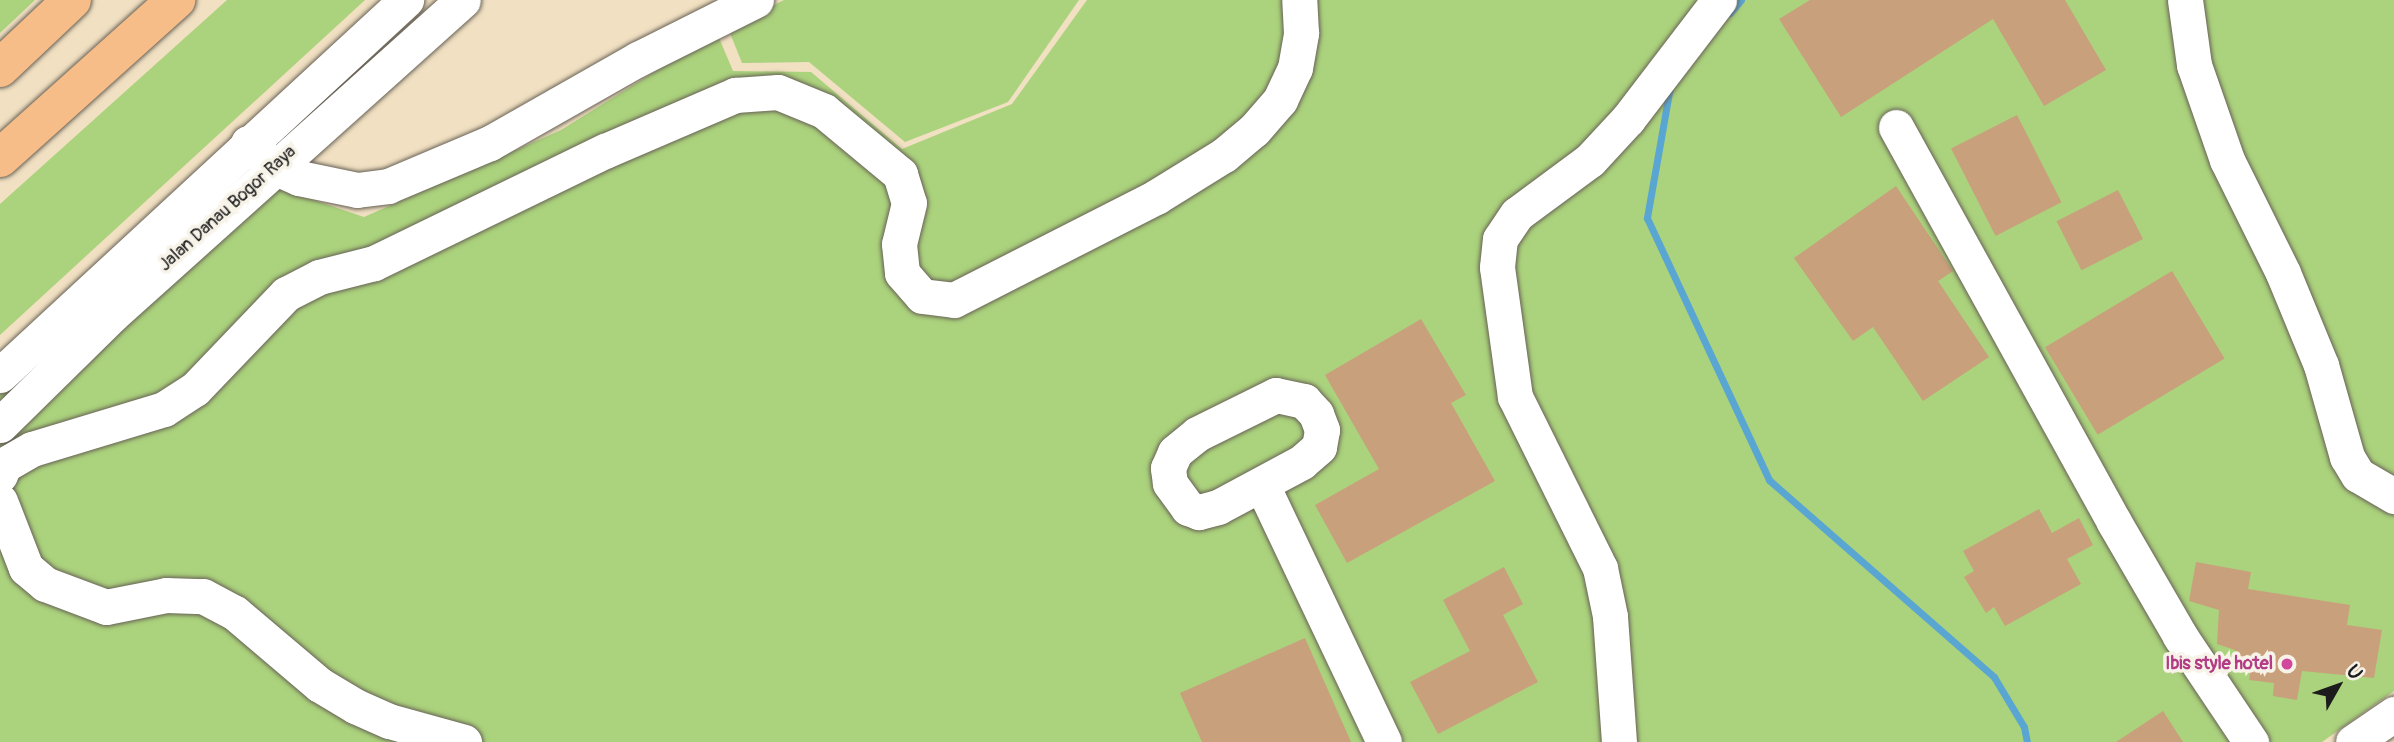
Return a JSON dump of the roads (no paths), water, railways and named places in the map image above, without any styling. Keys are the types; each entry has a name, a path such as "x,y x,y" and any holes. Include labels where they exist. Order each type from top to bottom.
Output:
{"highway":[{"path":"0,68 72,0"},
{"path":"0,158 176,0"}],"street":[{"name":"Jalan Danau Bogor Raya","path":"0,375 248,143 406,0"},
{"name":"Jalan Danau Bogor Raya","path":"0,425 113,314 463,0"},
{"path":"248,143 274,167 357,190 414,178 490,144 638,59 756,0"},
{"path":"0,475 4,465 32,449 164,409 195,389 286,293 319,277 387,257 710,104 735,95 778,92 824,111 900,174 909,203 899,244 902,273 931,299 954,300 1156,197 1224,155 1254,130 1280,100 1294,68 1301,33 1300,0"},
{"path":"1619,742 1610,616 1600,568 1515,397 1497,267 1500,239 1517,214 1590,160 1628,119 1718,0"},
{"path":"2185,0 2194,65 2227,160 2283,273 2321,365 2347,457 2358,475 2394,496"},
{"path":"1896,127 2114,522 2180,636 2251,742"},
{"path":"1262,485 1384,742"},
{"path":"0,501 26,568 45,584 106,607 166,595 203,596 235,612 320,685 355,706 389,721 464,742"}],"waterway":[{"path":"1730,13 1741,0"},
{"path":"1670,87 1647,218 1769,480 1994,677 2024,727 2027,742"}],"place":[{"name":"Ibis style hotel","path":"2287,664"}]}
